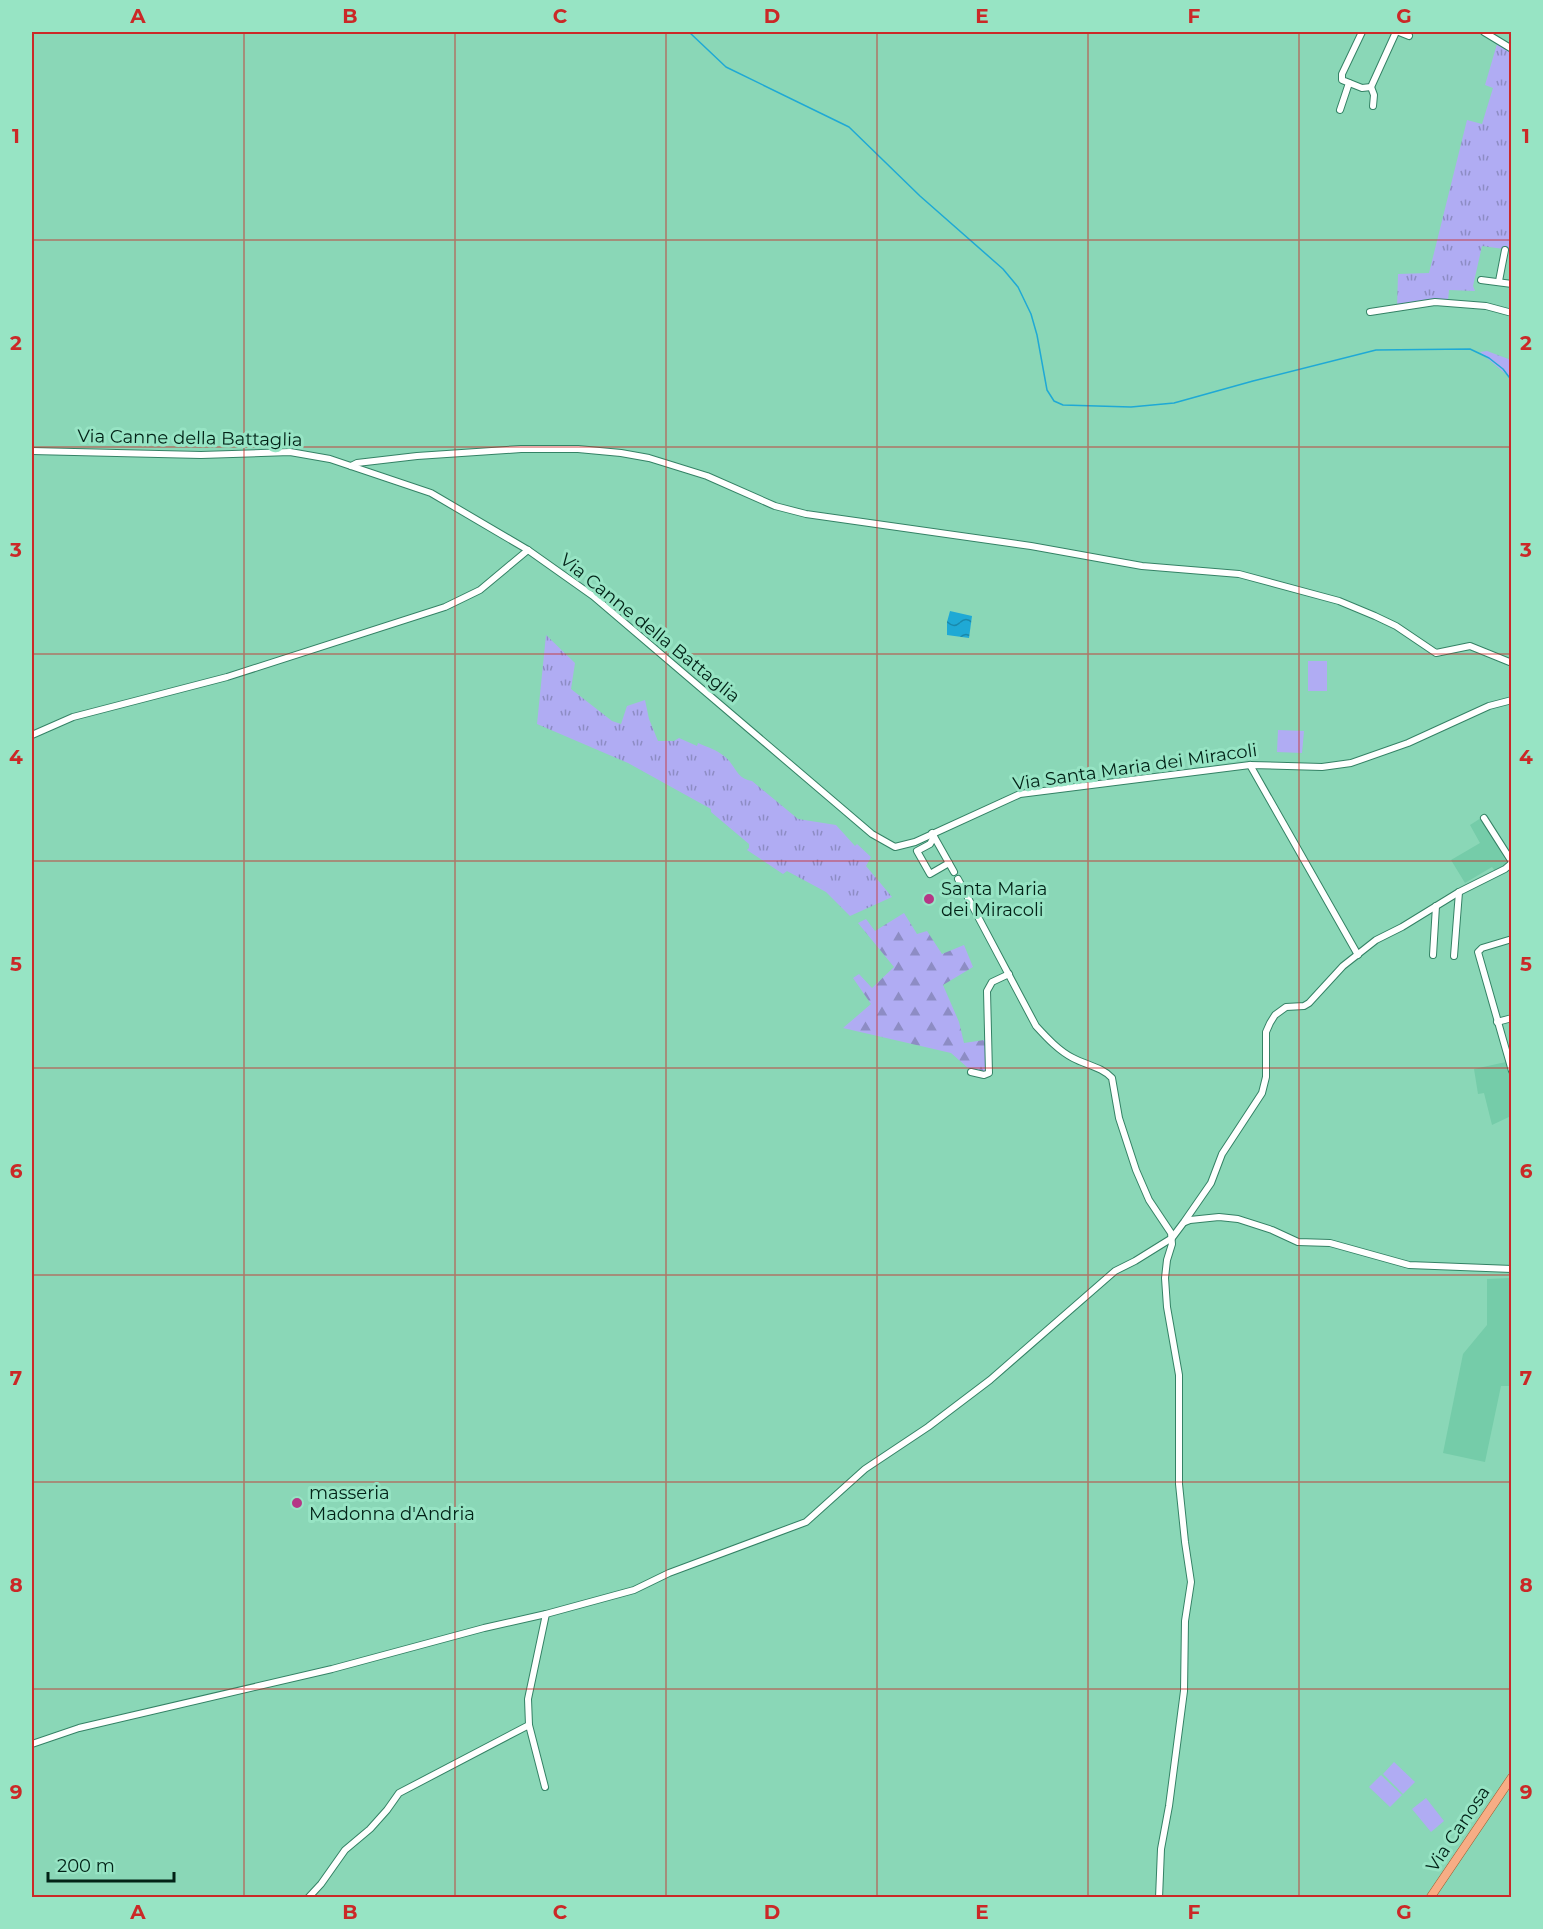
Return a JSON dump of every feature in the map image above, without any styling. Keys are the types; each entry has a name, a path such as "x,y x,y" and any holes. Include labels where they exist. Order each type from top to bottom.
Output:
{"main road":[{"name":"Via Canosa","path":"1430,1897 1512,1777"}],"street":[{"path":"1362,32 1342,74 1342,80 1362,88 1371,87"},
{"path":"1372,106 1374,95 1371,87 1398,32 1409,36"},
{"path":"1485,32 1512,49"},
{"path":"1340,110 1349,83"},
{"path":"1499,281 1504,250"},
{"path":"1481,280 1512,284"},
{"path":"1370,312 1435,302 1486,306 1512,313"},
{"path":"351,466 357,463 417,456 494,450 578,449 621,453 649,458 707,476 775,506 796,512 1031,546 1142,566 1239,574 1339,601 1396,626 1436,653 1470,646 1512,663"},
{"name":"Via Canne della Battaglia","path":"32,451 201,454 290,452 330,459 431,493 528,550 593,596 872,834 895,848 904,846"},
{"path":"32,735 73,717 227,677 445,608 480,590 528,550"},
{"name":"Via Santa Maria dei Miracoli","path":"904,846 933,835 1020,794 1250,765 1322,767 1351,763 1399,746 1489,706 1512,700"},
{"path":"1250,765 1358,954"},
{"path":"32,1744 79,1728 332,1669 634,1590 669,1573 806,1522 865,1469 928,1427 990,1380 1102,1280 1172,1238 1211,1183 1222,1154 1262,1094 1266,1077 1266,1032 1275,1015 1286,1007 1304,1006 1309,1003 1335,974 1376,939 1505,869 1512,863 1484,818"},
{"path":"933,835 1028,1013 1047,1038 1072,1058 1092,1065 1112,1078 1119,1118 1136,1170 1149,1200 1171,1233 1165,1278 1167,1307 1179,1375 1179,1484 1191,1582 1185,1621 1184,1691 1161,1849 1159,1898"},
{"path":"933,835 930,844 917,851 930,874 949,863"},
{"path":"1454,956 1459,892"},
{"path":"1433,955 1436,906"},
{"path":"1512,939 1482,948 1478,952 1512,1071"},
{"path":"971,1072 984,1075 989,1073 987,991 992,982 1009,974"},
{"path":"1497,1022 1512,1018"},
{"path":"1184,1222 1219,1217 1238,1219 1272,1230 1298,1242 1330,1243 1409,1265 1512,1269"},
{"path":"545,1786 529,1725 528,1700 546,1614"},
{"path":"308,1898 345,1850 376,1822 399,1793 529,1725"}],"shaded area":[{"path":"1481,818 1507,863 1495,871 1492,867 1465,883 1451,860 1480,843 1470,825"},
{"path":"1506,1062 1511,1082 1511,1116 1492,1125 1484,1093 1478,1094 1474,1069"},
{"path":"1511,1278 1511,1386 1501,1386 1485,1462 1443,1453 1463,1354 1487,1325 1487,1279"}],"green space":[{"path":"1497,44 1511,52 1511,250 1482,246 1473,286 1475,291 1449,290 1448,301 1397,308 1398,274 1429,273 1467,120 1482,124 1493,88 1485,85"},
{"path":"1487,351 1511,360 1511,382 1508,376 1480,352"},
{"path":"546,635 575,663 571,689 612,721 621,724 627,706 645,700 649,719 658,741 674,741 679,738 697,746 698,743 715,750 728,759 742,777 752,781 798,819 836,825 855,846 857,844 871,857 866,866 892,897 850,916 826,892 787,871 783,874 747,850 749,844 711,812 711,809 628,763 537,724"},
{"path":"1308,661 1327,661 1327,691 1308,691"},
{"path":"1278,730 1304,731 1302,753 1277,752"},
{"path":"904,913 917,934 927,931 942,954 964,945 973,967 943,985 959,1022 964,1043 991,1039 989,1069 986,1072 968,1068 951,1053 843,1028 871,1004 853,978 859,974 872,988 894,967 858,923 866,919 875,931"},
{"path":"1394,1762 1415,1782 1403,1794 1383,1774"},
{"path":"1381,1775 1402,1795 1390,1807 1369,1787"},
{"path":"1426,1798 1444,1821 1431,1832 1412,1809"}],"water":[{"path":"950,611 972,616 969,638 947,635"}],"waterway":[{"path":"689,32 726,67 849,127 920,196 1003,269 1018,287 1031,314 1047,390 1054,401 1063,405 1131,407 1174,403 1376,350 1470,349 1489,358 1503,369 1512,381"}],"place":[{"name":"Santa Maria dei Miracoli","path":"929,899"},
{"name":"masseria Madonna d'Andria","path":"297,1503"}]}
